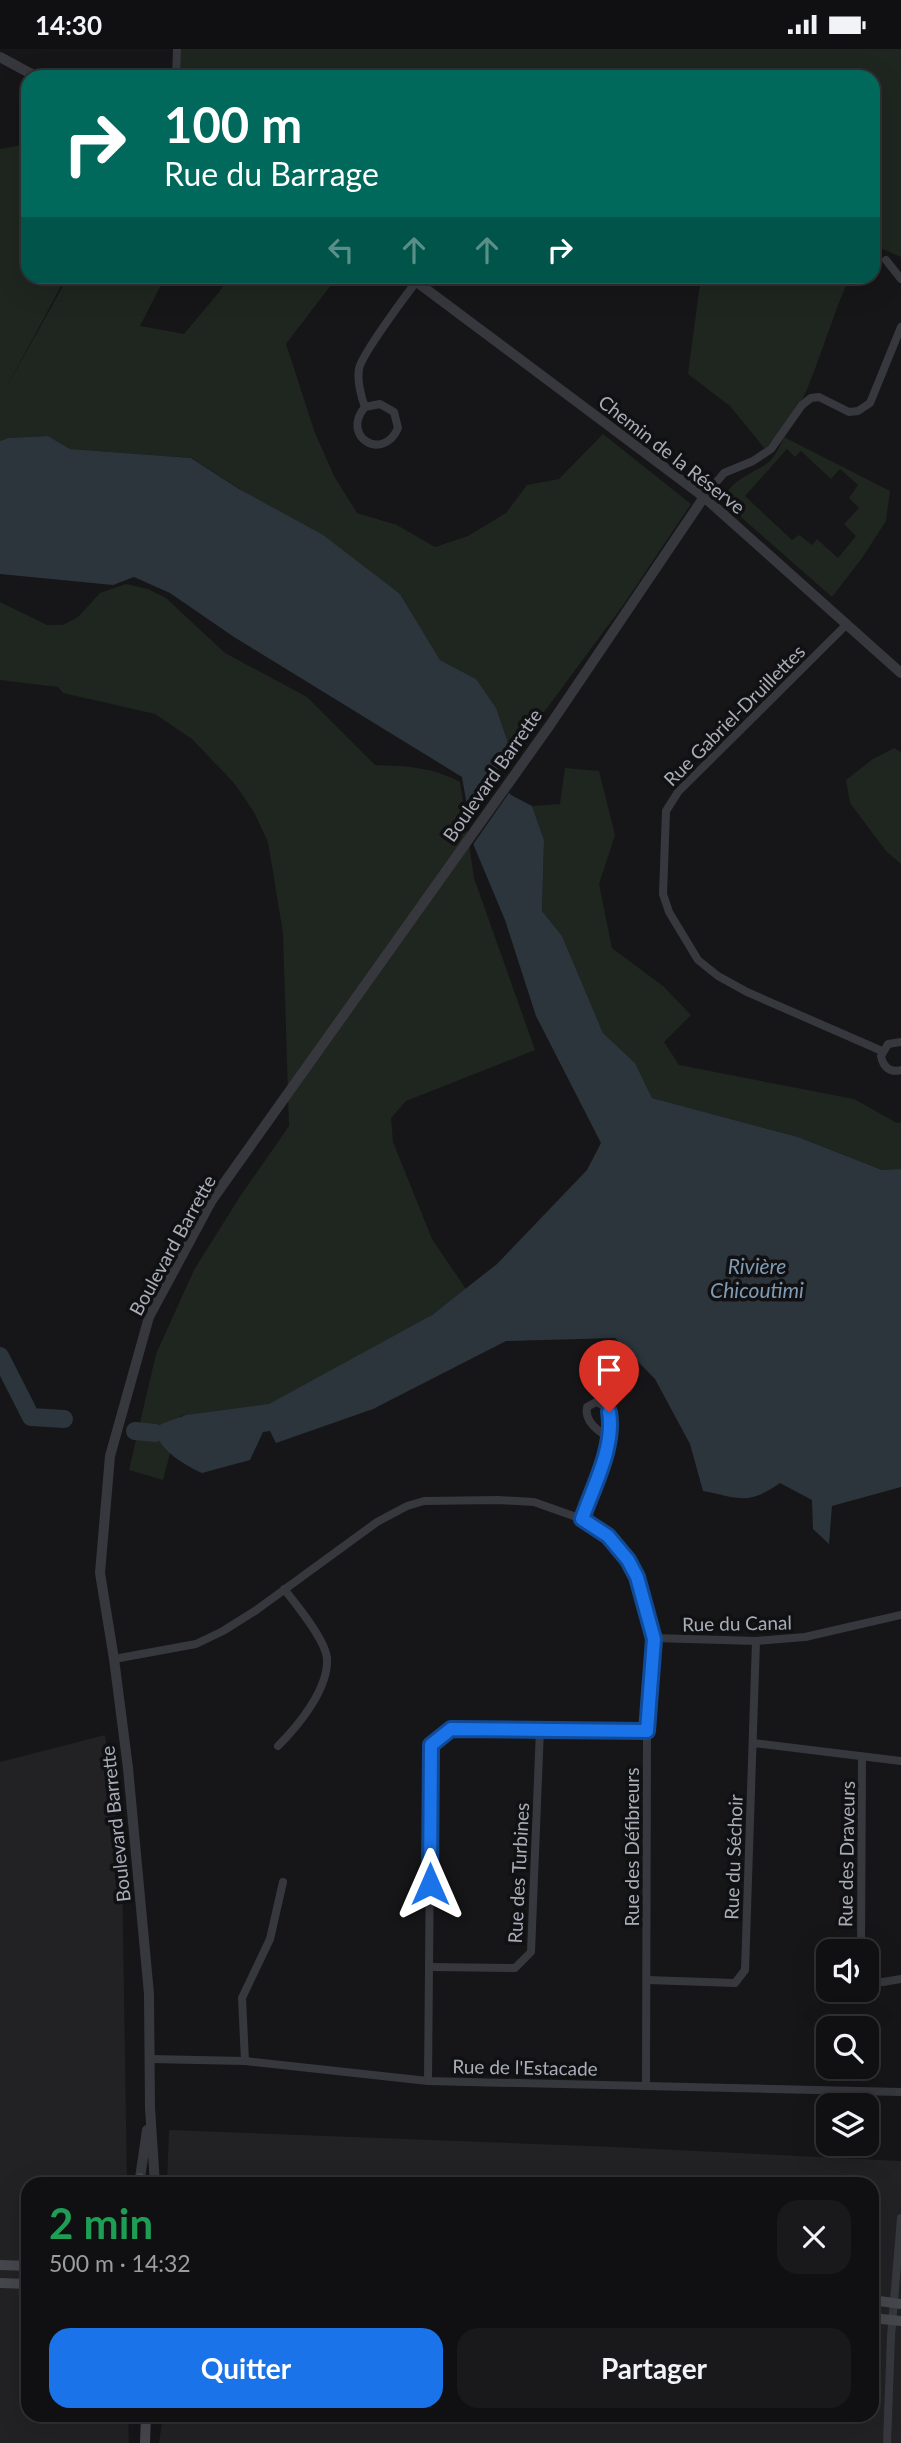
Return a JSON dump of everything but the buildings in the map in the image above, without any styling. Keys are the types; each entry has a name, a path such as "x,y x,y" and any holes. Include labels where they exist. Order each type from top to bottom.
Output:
{"main road":[{"path":"0,2265 21,2266"},
{"path":"0,2283 21,2284"},
{"path":"879,2301 898,2303"},
{"path":"879,2319 897,2321"},
{"path":"145,2422 145,2440"}],"street":[{"path":"176,70 177,49"},
{"path":"0,57 24,70"},
{"path":"886,260 901,279"},
{"path":"365,407 359,368 367,351 412,284"},
{"name":"Chemin de la Réserve","path":"424,284 704,497 901,673"},
{"path":"704,497 724,473 753,461 771,449 802,405 811,398 819,397 849,412 858,411 870,403 901,327"},
{"path":"380,404 394,412 398,428 389,441 372,445 360,436 357,421 365,407 380,404"},
{"name":"Boulevard Barrette","path":"155,2177 150,2108 149,1993 128,1768 100,1573 110,1456 149,1317 212,1200 550,725 704,497"},
{"name":"Rue Gabriel-Druillettes","path":"847,624 670,803 666,811 663,894 683,939 698,960 718,976 780,1008 882,1051 884,1066 893,1071 901,1070"},
{"path":"882,1051 892,1042 901,1042"},
{"path":"582,1519 609,1438"},
{"name":"Rue des Défibreurs","path":"114,1659 196,1644 255,1611 377,1522 407,1506 424,1501 534,1502 582,1519 608,1536 628,1560 637,1577 654,1639 647,1731 646,2085"},
{"path":"278,1746 294,1730 320,1691 327,1657 312,1625 284,1589"},
{"name":"Rue du Canal","path":"654,1639 756,1641 805,1637 901,1615"},
{"name":"Rue du Séchoir","path":"647,1980 735,1983 745,1971 756,1641"},
{"path":"428,2081 431,1745 451,1729 647,1731"},
{"name":"Rue des Turbines","path":"429,1967 515,1968 531,1952 540,1729"},
{"path":"753,1743 901,1761"},
{"name":"Rue des Draveurs","path":"860,1939 862,1757"},
{"path":"245,2061 242,1998 270,1939 284,1882"},
{"path":"879,1981 901,1979"},
{"name":"Rue de l'Estacade","path":"150,2059 245,2061 428,2081 901,2092"},
{"name":"Boulevard Barrette","path":"141,2177 150,2108"},
{"path":"887,2443 897,2321 901,2218"}],"shaded area":[{"path":"177,49 901,49 901,257 880,248 880,70 176,70"},
{"path":"21,145 21,284 62,284 5,390 64,284 161,284 140,326 184,334 224,284 332,284 286,344 315,433 334,476 357,513 397,525 435,547 468,536 506,513 527,485 559,479 603,434 691,504 624,604 496,777 476,679 440,660 400,594 192,458 70,449 48,436 8,438 0,441 0,149"},
{"path":"700,284 847,284 802,400 765,449 730,406 688,374"},
{"path":"784,437 890,491 886,521 832,597 726,504 726,496 734,484 769,462","holes":["787,449 795,457 801,451 831,479 840,469 858,485 849,498 859,508 844,524 856,536 838,558 817,539 812,545 799,535 792,540 745,496"]},
{"path":"126,584 148,589 166,598 225,653 307,697 375,765 429,770 460,782 474,878 535,1050 406,1101 391,1118 393,1142 432,1239 466,1289 426,1319 268,1405 180,1416 163,1480 129,1470 156,1354 194,1270 289,1126 283,933 268,842 254,812 234,783 192,739 155,714 63,693 58,687 0,680 0,602 47,625 63,625 78,617 100,593"},
{"path":"894,748 901,752 901,864 886,851 850,803 846,780 873,759"},
{"path":"565,768 599,771 615,835 599,884 612,948 663,986 691,1015 664,1042 679,1065 854,1099 897,1123 901,1122 901,1169 882,1170 798,1137 652,1098 635,1063 603,1033 562,936 542,911 544,840 532,806 560,804"},
{"path":"105,1735 122,1869 127,2177 21,2177 21,2422 128,2422 129,2443 0,2443 0,1762"},
{"path":"169,2130 901,2161 901,2443 159,2443 162,2422 879,2422 879,2177 167,2177"}],"water":[{"name":"Rivière Chicoutimi","path":"48,436 70,449 191,458 239,489 323,535 400,594 440,660 476,679 496,708 509,746 494,775 511,795 532,806 544,840 542,911 562,936 603,1033 635,1063 652,1098 798,1137 882,1170 901,1169 901,1487 832,1506 829,1544 813,1529 812,1500 780,1483 759,1495 743,1498 703,1491 690,1444 655,1379 615,1338 506,1341 373,1409 276,1443 270,1431 263,1432 250,1460 202,1473 175,1457 163,1446 155,1433 161,1424 186,1415 269,1404 432,1315 497,1264 587,1170 601,1143 536,1016 505,920 474,846 462,777 234,637 170,593 134,577 113,585 0,574 0,441 8,438"}],"pier":[{"path":"499,775 511,790 472,846 466,821"}],"waterway":[{"path":"0,1356 31,1417 64,1419"},
{"path":"135,1431 155,1433"}],"route":[{"path":"430,1884 431,1745 451,1729 647,1731 654,1639 637,1577 628,1560 608,1536 582,1519 606,1449 611,1425 609,1412"}]}
